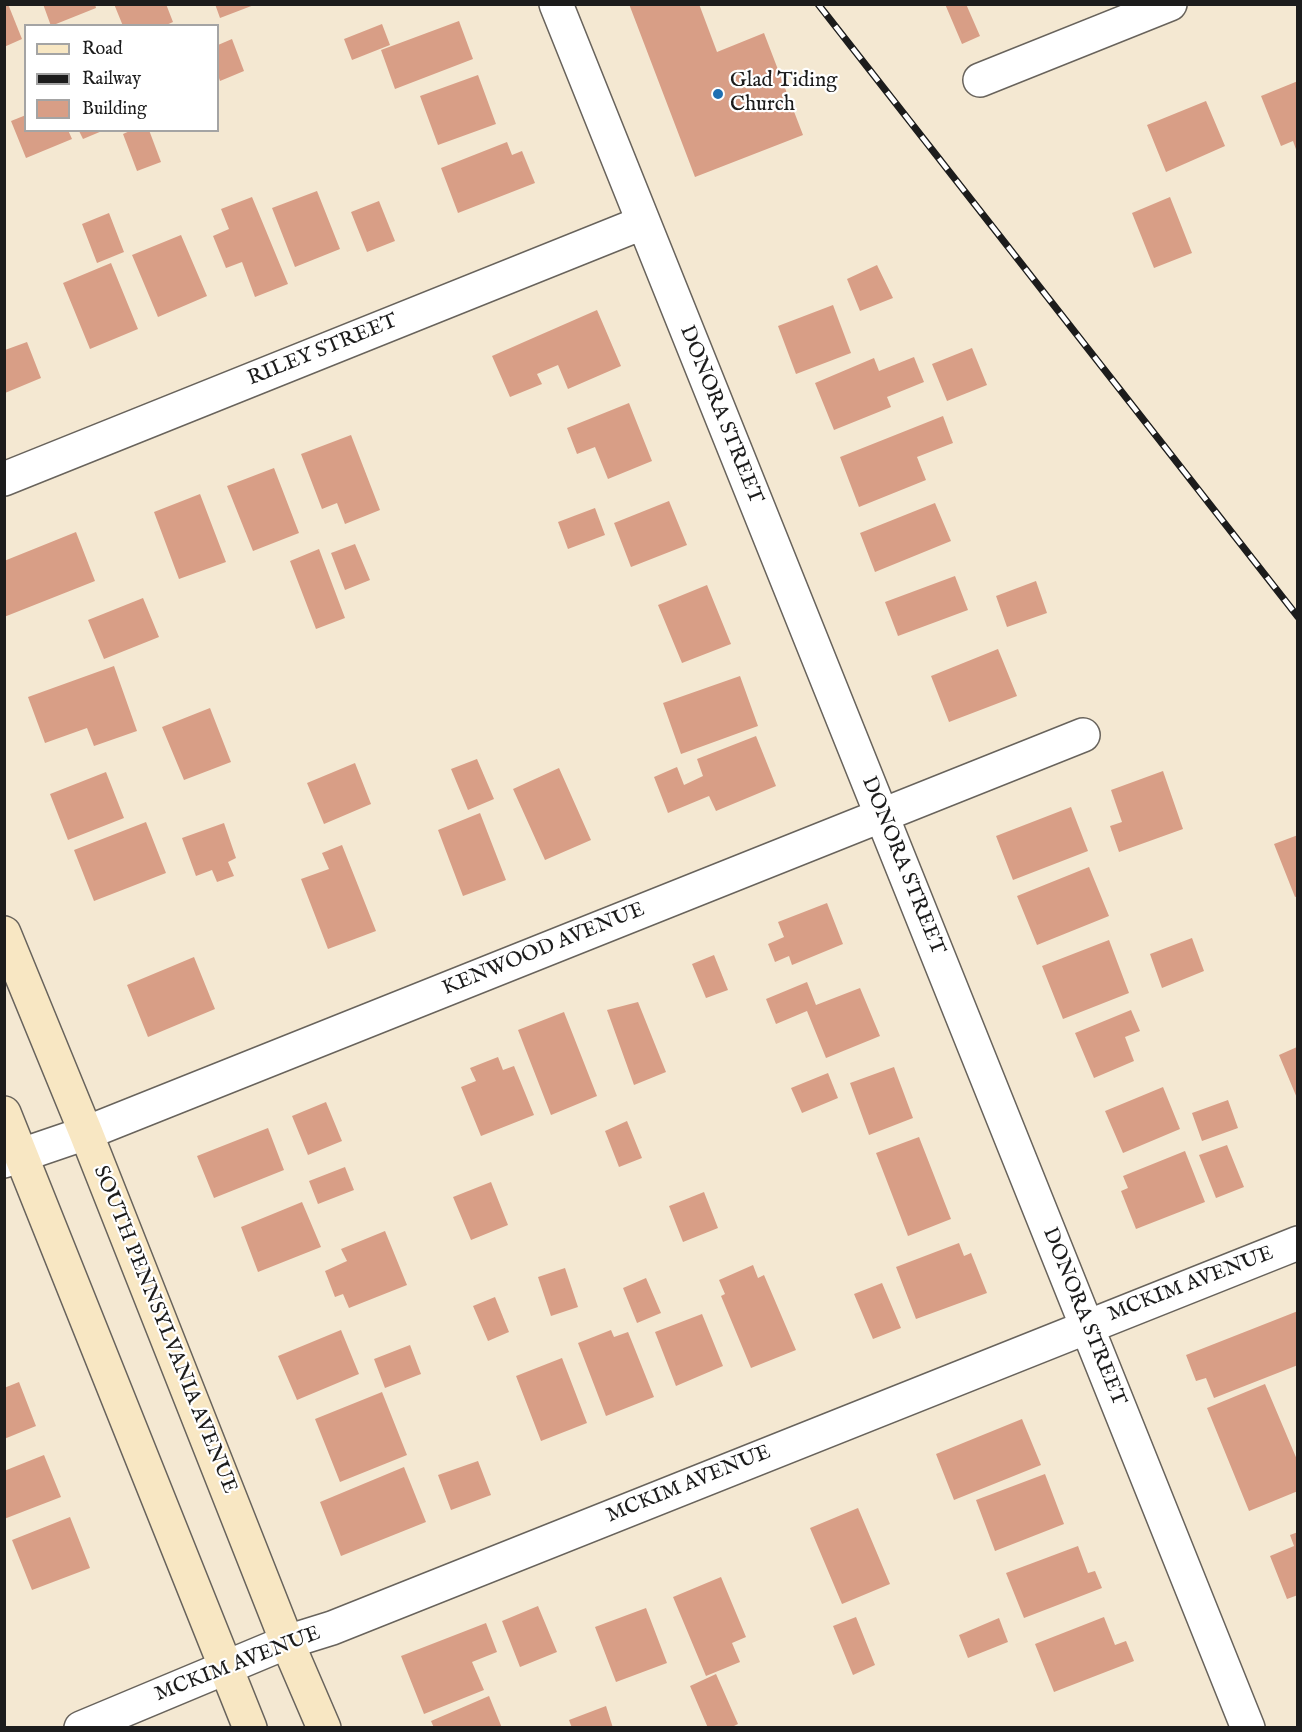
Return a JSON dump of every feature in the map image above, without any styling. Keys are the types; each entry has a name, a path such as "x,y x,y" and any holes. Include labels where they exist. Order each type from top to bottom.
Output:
{"main road":[{"name":"SOUTH PENNSYLVANIA AVENUE","path":"4,933 86,1133 287,1642 324,1728"},
{"path":"4,1113 13,1158 250,1728"}],"street":[{"name":"DONORA STREET","path":"556,4 1248,1728"},
{"path":"980,80 1170,4"},
{"name":"RILEY STREET","path":"4,479 642,223"},
{"name":"KENWOOD AVENUE","path":"13,1158 86,1133 1083,735"},
{"name":"MCKIM AVENUE","path":"81,1728 287,1642 332,1628 1298,1243"}],"building":[{"path":"4,4 8,4 22,39 4,47"},
{"path":"43,4 95,4 96,8 56,24 50,24"},
{"path":"114,4 166,4 173,22 168,24 122,24"},
{"path":"215,4 254,4 254,5 220,18"},
{"path":"629,4 699,4 717,52 764,33 803,135 695,177"},
{"path":"945,4 966,4 980,36 962,44"},
{"path":"459,21 473,59 395,89 381,50"},
{"path":"382,24 390,45 352,60 344,39"},
{"path":"232,39 244,71 220,81 219,78 219,45"},
{"path":"478,75 496,124 438,145 420,96"},
{"path":"1298,81 1297,152 1293,141 1281,146 1261,96"},
{"path":"1206,101 1225,146 1166,172 1147,125"},
{"path":"24,116 24,132 69,132 72,139 26,158 11,121"},
{"path":"80,132 100,132 83,139"},
{"path":"150,132 161,162 137,171 123,134"},
{"path":"507,142 512,155 522,151 535,183 458,213 441,168"},
{"path":"317,191 340,249 295,267 272,208"},
{"path":"252,197 288,284 255,297 242,262 226,268 213,236 229,229 221,209"},
{"path":"1170,197 1192,253 1154,268 1132,213"},
{"path":"379,201 395,241 367,252 351,212"},
{"path":"109,213 124,252 97,263 82,224"},
{"path":"181,235 207,296 158,317 132,255"},
{"path":"111,263 138,329 90,349 63,283"},
{"path":"877,265 893,298 860,311 847,279"},
{"path":"833,305 851,353 796,374 778,326"},
{"path":"597,310 621,366 568,389 558,365 537,374 542,384 510,397 492,356"},
{"path":"27,342 41,378 5,393 5,350"},
{"path":"972,348 987,385 947,401 932,364"},
{"path":"914,357 924,382 887,397 891,407 834,430 815,383 874,358 879,371"},
{"path":"629,403 652,461 608,479 595,447 577,454 567,428"},
{"path":"943,416 953,443 917,457 926,480 859,507 840,457"},
{"path":"351,435 380,510 345,524 337,503 322,509 301,454"},
{"path":"274,468 299,533 253,551 227,486"},
{"path":"200,494 226,562 179,579 154,512"},
{"path":"669,501 687,545 631,567 614,523"},
{"path":"935,503 951,541 875,572 860,533"},
{"path":"595,508 605,535 568,549 558,522"},
{"path":"76,532 95,581 4,617 4,561"},
{"path":"355,544 370,580 345,590 331,553"},
{"path":"319,549 345,618 316,629 290,561"},
{"path":"955,576 968,610 898,636 885,602"},
{"path":"1036,581 1047,613 1007,627 996,596"},
{"path":"707,585 731,644 682,663 658,605"},
{"path":"143,598 159,637 104,659 88,620"},
{"path":"998,649 1017,696 949,722 931,676"},
{"path":"114,666 137,731 94,746 87,728 45,743 28,697"},
{"path":"740,676 758,726 681,754 663,703"},
{"path":"210,708 231,762 184,780 162,727"},
{"path":"756,736 776,786 716,811 709,796 668,813 654,777 677,767 684,785 703,776 697,759"},
{"path":"477,759 494,799 468,810 451,769"},
{"path":"355,763 371,804 324,824 307,783"},
{"path":"559,768 591,840 545,860 513,789"},
{"path":"1163,771 1183,829 1119,852 1110,826 1122,822 1111,790"},
{"path":"106,772 124,818 68,840 50,794"},
{"path":"1071,807 1088,851 1013,880 996,836"},
{"path":"480,813 506,880 463,896 438,830"},
{"path":"146,822 166,873 94,901 74,850"},
{"path":"224,823 236,858 228,862 234,876 217,882 212,870 196,876 182,838"},
{"path":"1298,835 1298,896 1295,897 1274,844"},
{"path":"342,845 376,931 328,949 301,879 329,869 322,853"},
{"path":"1089,867 1109,916 1037,945 1017,896"},
{"path":"827,903 843,944 792,965 789,956 775,962 768,944 784,937 778,922"},
{"path":"1192,938 1204,971 1162,988 1150,954"},
{"path":"1109,940 1129,993 1063,1019 1042,966"},
{"path":"714,955 728,990 706,998 692,964"},
{"path":"194,957 215,1009 148,1037 127,985"},
{"path":"807,982 816,1005 860,988 880,1036 826,1058 807,1011 776,1024 766,999"},
{"path":"638,1002 666,1072 634,1085 607,1010"},
{"path":"1131,1010 1140,1031 1125,1037 1134,1061 1094,1078 1075,1033"},
{"path":"564,1012 597,1096 551,1115 518,1030"},
{"path":"1297,1047 1297,1098 1279,1055"},
{"path":"498,1057 503,1070 514,1066 534,1115 481,1136 461,1087 476,1081 470,1068"},
{"path":"894,1067 913,1118 869,1135 850,1083"},
{"path":"828,1073 838,1098 802,1113 791,1088"},
{"path":"1163,1087 1180,1129 1123,1153 1105,1111"},
{"path":"1228,1100 1238,1128 1202,1141 1192,1113"},
{"path":"326,1102 342,1141 308,1155 292,1116"},
{"path":"627,1121 642,1158 619,1167 605,1131"},
{"path":"268,1128 284,1170 214,1198 197,1156"},
{"path":"919,1137 951,1219 908,1236 876,1153"},
{"path":"1227,1145 1244,1187 1216,1198 1199,1155"},
{"path":"1185,1151 1205,1202 1136,1229 1121,1191 1128,1188 1123,1176"},
{"path":"345,1167 354,1190 318,1204 309,1181"},
{"path":"491,1182 508,1225 471,1240 453,1197"},
{"path":"704,1192 718,1228 683,1242 669,1206"},
{"path":"302,1202 321,1247 258,1272 241,1227"},
{"path":"385,1231 407,1285 349,1308 343,1294 335,1297 325,1271 347,1261 341,1249"},
{"path":"959,1243 964,1256 971,1253 987,1293 916,1319 896,1267"},
{"path":"753,1265 758,1278 764,1275 796,1350 751,1368 721,1296 725,1294 719,1280"},
{"path":"565,1268 578,1307 551,1316 538,1277"},
{"path":"646,1278 661,1313 637,1323 623,1288"},
{"path":"882,1283 901,1328 873,1339 854,1294"},
{"path":"495,1297 509,1332 488,1341 473,1306"},
{"path":"1298,1311 1298,1365 1214,1398 1206,1378 1196,1381 1186,1355"},
{"path":"702,1314 723,1366 676,1386 655,1332"},
{"path":"341,1330 359,1374 297,1400 278,1356"},
{"path":"611,1330 614,1337 628,1332 654,1397 606,1416 578,1343"},
{"path":"410,1345 421,1374 385,1388 374,1359"},
{"path":"562,1358 587,1423 541,1441 516,1376"},
{"path":"19,1382 36,1426 4,1439 4,1388"},
{"path":"1265,1384 1298,1462 1298,1491 1249,1511 1207,1408"},
{"path":"382,1392 407,1455 340,1482 315,1419"},
{"path":"1022,1419 1041,1465 954,1500 936,1454"},
{"path":"44,1455 61,1497 4,1519 4,1471"},
{"path":"478,1461 491,1495 451,1510 438,1475"},
{"path":"404,1467 426,1522 341,1556 320,1502"},
{"path":"1045,1474 1064,1524 995,1551 976,1500"},
{"path":"858,1508 890,1584 842,1604 810,1528"},
{"path":"70,1517 90,1568 32,1590 12,1540"},
{"path":"1298,1532 1298,1595 1287,1599 1270,1556 1294,1546 1290,1535"},
{"path":"1078,1546 1088,1573 1095,1571 1102,1588 1024,1618 1006,1573"},
{"path":"721,1577 746,1637 732,1643 740,1662 706,1676 673,1597"},
{"path":"538,1606 557,1652 520,1667 502,1621"},
{"path":"646,1608 667,1663 616,1682 595,1627"},
{"path":"856,1617 875,1665 853,1675 833,1626"},
{"path":"1104,1617 1115,1645 1126,1641 1134,1661 1054,1692 1035,1644"},
{"path":"999,1618 1008,1642 968,1658 959,1635"},
{"path":"486,1623 497,1652 472,1662 484,1690 424,1714 401,1656"},
{"path":"716,1674 738,1724 730,1728 708,1728 690,1686"},
{"path":"489,1696 502,1728 434,1728 431,1721"},
{"path":"606,1706 613,1728 572,1728 569,1720"}],"railway":[{"path":"818,4 1298,617"}],"place":[{"name":"Glad Tiding Church","path":"718,94"}]}
